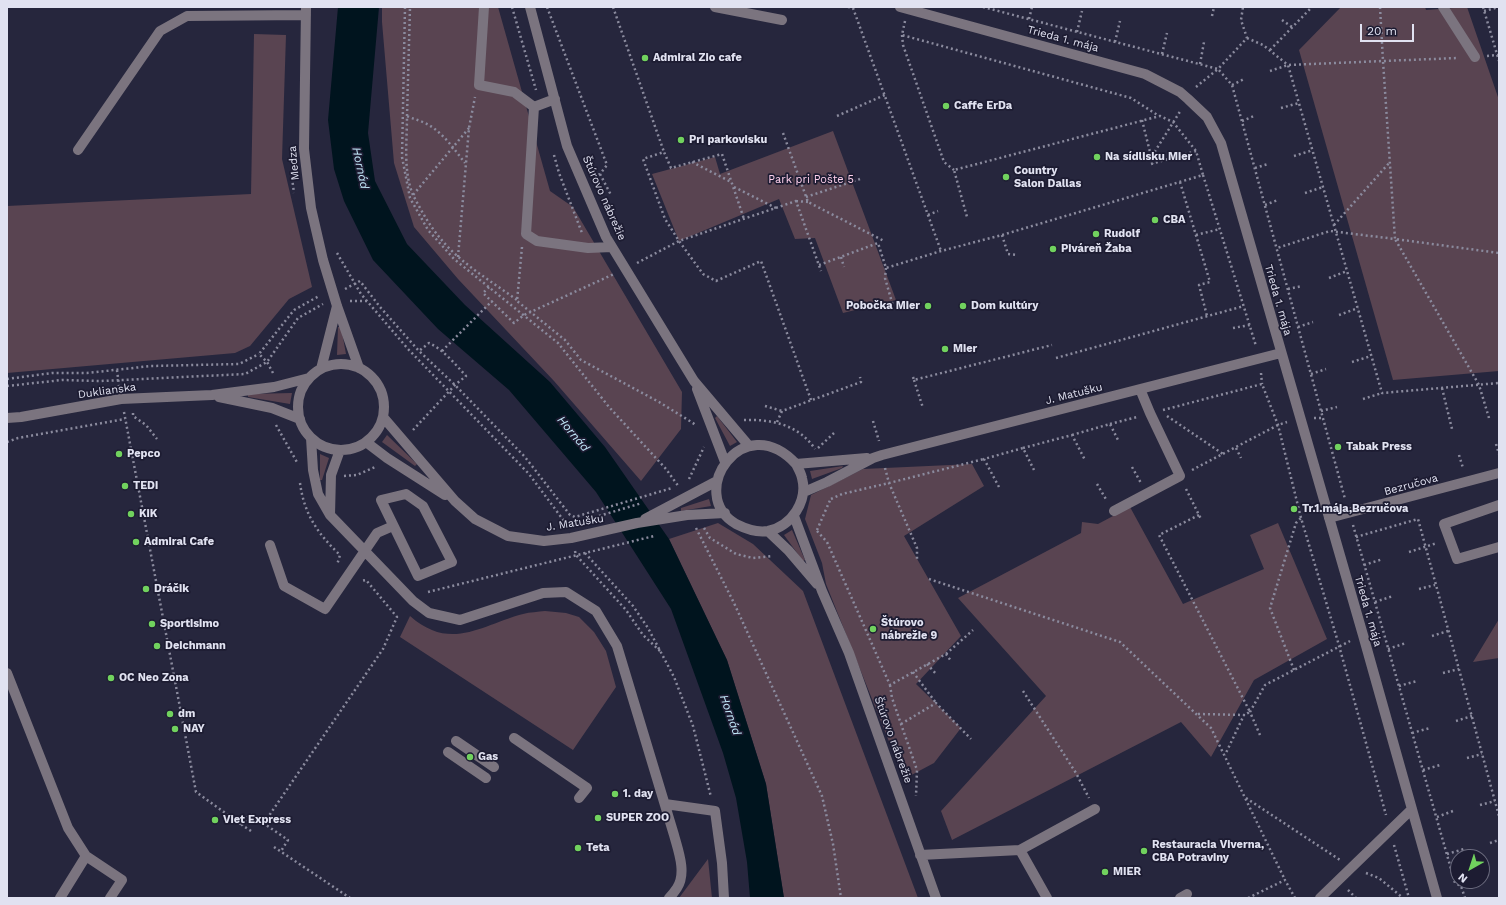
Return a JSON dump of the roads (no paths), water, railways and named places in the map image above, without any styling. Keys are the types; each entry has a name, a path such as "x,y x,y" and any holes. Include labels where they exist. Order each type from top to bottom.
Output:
{"street":[{"path":"484,7 479,85 514,92 534,106"},
{"name":"Štúrovo nábrežie","path":"530,7 568,146 606,237 694,381"},
{"path":"715,7 782,20"},
{"path":"1444,7 1475,57"},
{"name":"Trieda 1. mája","path":"904,8 1145,74 1180,92 1207,117 1221,143 1437,898"},
{"name":"Medza","path":"78,150 160,31 187,16 269,11 306,11 304,149 311,208 323,260 335,301 359,368"},
{"path":"534,106 554,99"},
{"path":"534,106 526,234 537,241 588,248 612,247"},
{"path":"321,369 335,301"},
{"name":"J. Matušku","path":"877,456 1281,353"},
{"path":"333,364 346,364 359,368 371,376 380,388 384,402 383,417 380,427 366,442 354,448 340,450 325,446 312,438 304,429 300,419 298,404 301,390 309,378 321,369 333,364"},
{"path":"212,395 274,387 309,378"},
{"path":"694,381 749,446"},
{"path":"694,381 725,462"},
{"path":"1114,512 1180,476 1140,389"},
{"path":"212,395 272,408 300,419"},
{"name":"Duklianska","path":"7,418 21,417 121,399 212,395"},
{"path":"383,417 455,501"},
{"path":"312,438 313,470 318,494 330,515 413,601 429,613 460,620 543,593 566,592 596,612 617,646 665,804 681,863 681,875 678,887 669,898"},
{"path":"366,442 387,458 455,501"},
{"path":"763,444 776,447 787,454 796,464 802,477 804,492 801,505 794,516 782,526 768,531 756,531 744,528 733,522 719,503 717,481 720,471 725,462 736,452 749,446 763,444"},
{"path":"330,515 331,475 340,450"},
{"path":"796,464 877,456"},
{"path":"804,492 827,482 877,456"},
{"name":"Bezručova","path":"1329,518 1499,473"},
{"path":"638,523 717,481"},
{"path":"406,494 423,506 452,562 418,576 393,526 381,500 406,494"},
{"name":"J. Matušku","path":"455,501 475,519 508,536 544,541 571,538 638,523"},
{"path":"1499,505 1444,524 1457,559 1499,547"},
{"path":"638,523 689,515 725,513"},
{"path":"794,516 822,591"},
{"path":"270,544 284,586 325,609 377,533 393,526"},
{"path":"768,531 788,550 822,591"},
{"name":"Štúrovo nábrežie","path":"822,591 849,653 936,898"},
{"path":"7,673 68,828 86,856 122,880 110,898"},
{"path":"514,738 587,788 579,798"},
{"path":"456,741 494,767"},
{"path":"448,752 486,778"},
{"path":"665,804 715,811 722,863 724,898"},
{"path":"920,855 1020,850 1095,809"},
{"path":"1320,898 1412,809"},
{"path":"1020,850 1047,898"},
{"path":"60,898 86,856"}],"water":[{"name":"Hornád","path":"338,7 379,7 368,133 375,181 407,244 465,305 550,382 605,447 669,539 727,660 766,784 784,898 750,898 747,862 736,798 723,753 671,609 596,492 509,390 438,329 373,260 344,201 334,169 328,120"}],"place":[{"name":"Admiral Zio cafe","path":"645,58"},
{"name":"Caffe ErDa","path":"946,106"},
{"name":"Pri parkovisku","path":"681,140"},
{"name":"Na sídlisku Mier","path":"1097,157"},
{"name":"Country Salon Dallas","path":"1006,177"},
{"name":"CBA","path":"1155,220"},
{"name":"Rudolf","path":"1096,234"},
{"name":"Piváreň Žaba","path":"1053,249"},
{"name":"Pobočka Mier","path":"928,306"},
{"name":"Dom kultúry","path":"963,306"},
{"name":"Mier","path":"945,349"},
{"name":"Tabak Press","path":"1338,447"},
{"name":"Pepco","path":"119,454"},
{"name":"TEDi","path":"125,486"},
{"name":"Tr.1.mája,Bezručova","path":"1294,509"},
{"name":"KiK","path":"131,514"},
{"name":"Admiral Cafe","path":"136,542"},
{"name":"Dráčik","path":"146,589"},
{"name":"Sportisimo","path":"152,624"},
{"name":"Štúrovo nábrežie 9","path":"873,629"},
{"name":"Deichmann","path":"157,646"},
{"name":"OC Neo Zona","path":"111,678"},
{"name":"dm","path":"170,714"},
{"name":"NAY","path":"175,729"},
{"name":"Gas","path":"470,757"},
{"name":"1. day","path":"615,794"},
{"name":"SUPER ZOO","path":"598,818"},
{"name":"Viet Express","path":"215,820"},
{"name":"Teta","path":"578,848"},
{"name":"Restauracia Viverna, CBA Potraviny","path":"1144,851"},
{"name":"MIER","path":"1105,872"}],"park label":[{"name":"Park pri Pošte 5","path":"811,180"}]}
